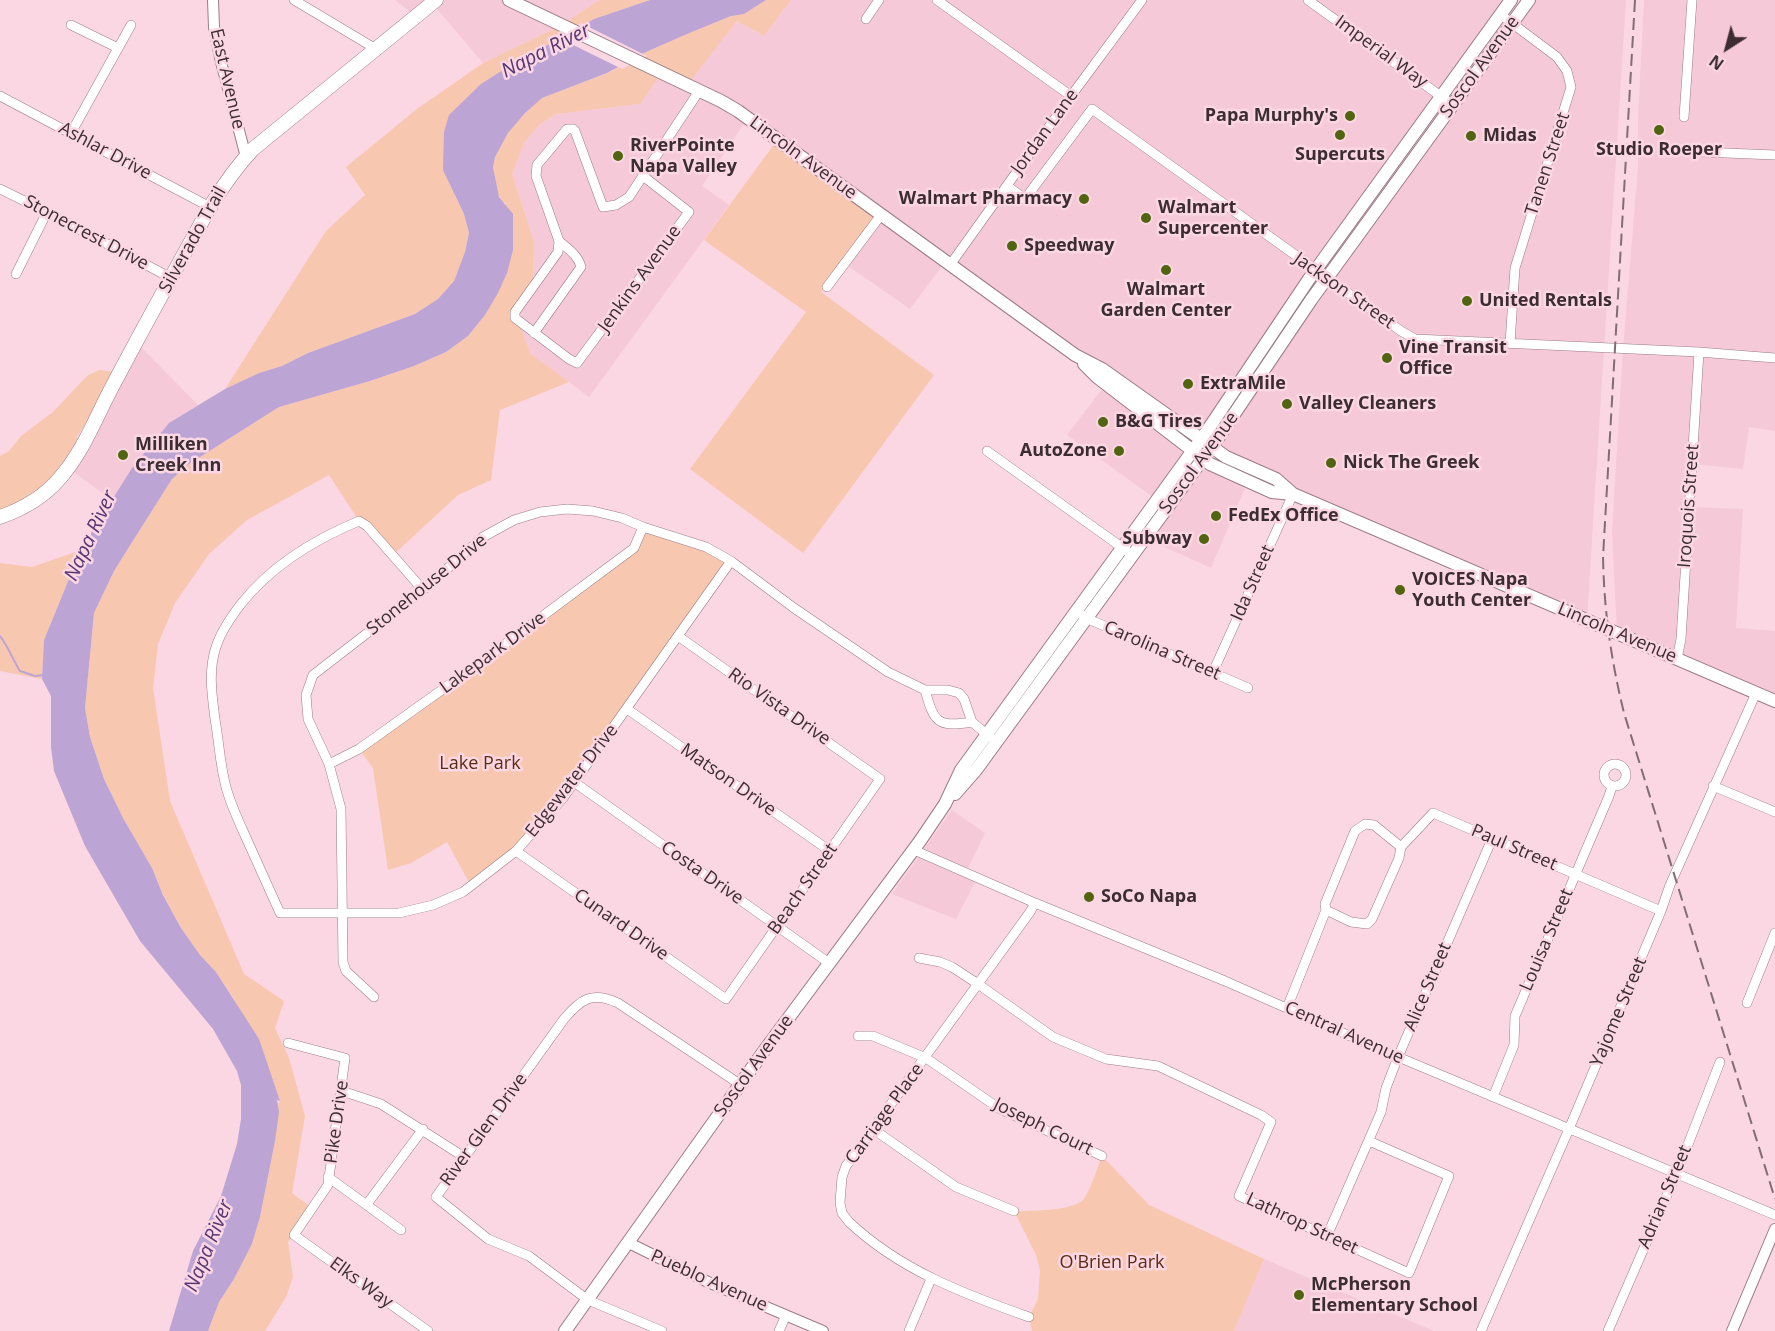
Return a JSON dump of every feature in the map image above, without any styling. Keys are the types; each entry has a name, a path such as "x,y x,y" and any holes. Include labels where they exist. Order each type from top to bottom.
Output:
{"main road":[{"name":"Silverado Trail","path":"0,517 16,512 46,492 76,456 210,207 225,182 246,157 436,0"},
{"name":"Lincoln Avenue","path":"509,0 721,101 754,121 1075,355 1102,369 1206,443 1236,462 1276,479 1293,494"},
{"path":"518,0 533,11"},
{"name":"Soscol Avenue","path":"1206,443 1315,271 1511,0"},
{"name":"Soscol Avenue","path":"565,1331 829,963 914,850 945,804 962,770 992,738 1529,0"},
{"name":"Lincoln Avenue","path":"1075,355 1097,377 1210,464 1272,492 1293,494 1775,701"}],"street":[{"name":"East Avenue","path":"213,0 214,27 221,62 246,157"},
{"path":"294,0 376,49"},
{"path":"866,19 879,0"},
{"path":"937,0 1071,96"},
{"name":"Jordan Lane","path":"950,265 1143,0"},
{"name":"Imperial Way","path":"1308,0 1453,105"},
{"path":"1684,117 1692,0"},
{"name":"Tanen Street","path":"1501,15 1562,62 1568,71 1571,87 1515,268 1510,343"},
{"path":"71,25 118,48"},
{"path":"71,133 131,25"},
{"path":"559,242 575,255 581,267 534,333 518,322 515,312 558,252 559,242 536,176 537,165 570,128 575,131 603,207 624,202 699,91"},
{"name":"Ashlar Drive","path":"0,96 210,207"},
{"name":"Jackson Street","path":"1007,186 1025,199 1092,109 1315,271 1415,339 1699,352 1775,358"},
{"path":"1702,152 1775,155"},
{"name":"Jenkins Avenue","path":"534,333 568,359 577,363 689,212 643,176"},
{"name":"Stonecrest Drive","path":"0,189 171,278"},
{"path":"16,274 47,212"},
{"path":"827,287 881,215"},
{"name":"Iroquois Street","path":"1677,658 1681,639 1699,352"},
{"path":"987,451 1128,551"},
{"name":"Ida Street","path":"1213,672 1293,494"},
{"name":"Stonehouse Drive","path":"374,997 346,971 343,962 341,809 329,764 308,719 306,695 313,675 423,590 483,537 514,520 540,512 567,508 593,511 622,518 706,547 731,561 794,608 888,672 925,690 948,690 958,693 964,699 972,723"},
{"name":"Edgewater Drive","path":"423,590 367,526 359,520 292,555 270,572 251,592 222,632 212,661 211,694 226,786 234,811 280,913 399,913 433,905 463,892 516,851 563,798 731,561"},
{"name":"Lakepark Drive","path":"329,764 359,749 634,548 643,527"},
{"name":"Carolina Street","path":"1082,615 1248,688"},
{"name":"Rio Vista Drive","path":"678,636 880,778"},
{"path":"925,690 931,711 936,719 945,724 972,723 992,738"},
{"name":"Yajome Street","path":"1481,1331 1569,1129 1670,885 1756,693"},
{"name":"Matson Drive","path":"627,709 830,850"},
{"name":"Beach Street","path":"726,999 880,778"},
{"name":"Costa Drive","path":"574,782 829,963"},
{"name":"Louisa Street","path":"1493,1096 1514,1045 1515,1016 1612,786"},
{"path":"1713,786 1775,812"},
{"name":"Paul Street","path":"1401,847 1433,813 1661,911"},
{"path":"1287,1008 1326,910 1325,904 1355,831 1365,824 1374,825 1401,847 1400,858 1372,919 1367,924 1351,922 1326,910"},
{"name":"Alice Street","path":"1327,1236 1381,1112 1386,1088 1398,1057 1492,839"},
{"name":"Central Avenue","path":"914,850 1775,1215"},
{"name":"Cunard Drive","path":"516,851 726,999"},
{"name":"Carriage Place","path":"1029,1317 973,1298 912,1269 849,1222 842,1213 840,1189 846,1166 926,1058 1035,903"},
{"path":"1747,1003 1775,933"},
{"path":"919,957 952,967 978,984"},
{"name":"Lathrop Street","path":"978,984 1053,1037 1106,1059 1158,1066 1261,1115 1271,1122 1239,1196 1409,1273 1449,1176 1369,1142"},
{"name":"River Glen Drive","path":"662,1331 588,1300 529,1256 488,1239 436,1197 564,1019 576,1005 591,997 606,998 618,1003 741,1085"},
{"name":"Joseph Court","path":"858,1036 873,1036 926,1058 1000,1109 1102,1156"},
{"name":"Pike Drive","path":"288,1043 345,1058 342,1091 325,1191 294,1235"},
{"name":"Adrian Street","path":"1608,1331 1676,1174 1720,1062"},
{"path":"342,1091 381,1104 464,1157"},
{"path":"873,1129 956,1187 1014,1211"},
{"path":"367,1204 423,1130"},
{"path":"328,1177 401,1230"},
{"path":"1732,1331 1775,1229"},
{"name":"Elks Way","path":"294,1235 428,1331"},
{"name":"Pueblo Avenue","path":"629,1243 710,1283 823,1331"},
{"path":"909,1331 931,1279"},
{"path":"779,1331 786,1316"}],"shaded area":[{"path":"395,0 599,0 562,25 483,63 432,3 415,16"},
{"path":"791,0 1511,0 1201,440 945,262 910,309 845,264 881,215 748,118 702,186 729,205 589,397 530,353 515,318 533,286 534,242 512,174 524,143 539,125 556,114 640,104 662,73 687,84 737,21 764,36"},
{"path":"1529,0 1626,0 1587,619 1293,494 1211,447"},
{"path":"1644,0 1775,0 1775,431 1749,427 1743,469 1692,464 1689,507 1743,509 1736,628 1775,631 1775,701 1617,633 1612,532 1623,349 1638,168"},
{"path":"136,342 198,405 169,423 132,468 112,500 68,468"},
{"path":"1106,384 1192,451 1157,500 1067,435"},
{"path":"1202,459 1248,481 1211,568 1145,538"},
{"path":"952,810 985,833 966,872 977,878 956,919 892,894"},
{"name":"McPherson Elementary School","path":"1264,1259 1434,1331 1234,1331"}],"green space":[{"path":"599,0 650,0 594,19 503,70 455,196 464,214 469,233 465,252 454,281 438,299 415,314 308,353 225,389 326,231 365,195 346,167 417,109 483,63 562,25"},
{"path":"766,0 791,0 764,36 737,21 687,85 662,73 640,104 556,114 539,125 524,143 512,174 534,242 533,286 515,312 530,353 569,382 500,410 491,480 458,495 393,555 359,521 329,475 247,520 209,554 175,603 158,644 153,688 170,801 244,974 284,1001 275,1028 289,1058 305,1116 292,1193 313,1209 288,1242 293,1277 286,1297 265,1331 208,1331 219,1302 252,1244 260,1217 275,1141 270,1122 280,1101 234,999 181,928 104,779 90,737 85,708 94,613 114,571 172,479 189,464 279,407 414,366 446,352 468,336 485,315 507,273 506,203 498,194 493,167 495,157 508,133 541,98 608,73 646,52 687,34 731,16 744,14"},
{"path":"778,139 881,215 821,292 934,375 803,553 690,469 806,312 704,240"},
{"path":"99,370 117,372 77,437 76,456 60,478 0,517 0,456 9,451 21,436 53,412 87,376"},
{"name":"Lake Park","path":"643,527 731,561 627,709 516,851 471,886 447,842 411,863 388,870 373,768 359,749 634,548"},
{"path":"87,548 69,579 44,640 42,679 0,671 0,563 32,567"},
{"name":"O'Brien Park","path":"1102,1156 1149,1205 1264,1259 1234,1331 1032,1331 1029,1317 1038,1299 1040,1270 1036,1255 1014,1211 1050,1210 1078,1204 1088,1191"}],"water":[{"name":"Napa River","path":"650,0 766,0 744,14 731,16 687,34 607,73 542,98 525,113 508,133 495,157 493,167 499,197 513,214 513,250 507,273 498,293 485,315 468,336 446,352 414,366 279,407 189,464 172,479 114,571 94,613 85,708 90,737 104,779 181,928 200,955 216,972 259,1039 280,1101 277,1100 279,1112 275,1141 260,1217 252,1244 219,1302 208,1331 169,1331 193,1251 221,1196 237,1144 241,1119 241,1085 237,1071 213,1029 140,941 85,846 54,771 51,747 51,696 42,679 44,640 69,579 87,548 93,527 132,468 169,423 225,389 259,373 415,314 438,299 454,281 465,252 469,233 464,214 443,170 444,132 449,115 481,84 503,70 594,19"}],"pier":[{"path":"581,23 647,56 622,69 557,37"}],"waterway":[{"path":"0,636 20,671 35,676 44,675"}],"railway":[{"path":"1635,0 1603,557 1607,616 1615,674 1624,713 1775,1199"}],"place":[{"name":"Papa Murphy's","path":"1350,116"},
{"name":"Studio Roeper","path":"1659,130"},
{"name":"Supercuts","path":"1340,135"},
{"name":"Midas","path":"1471,136"},
{"name":"RiverPointe Napa Valley","path":"618,156"},
{"name":"Walmart Pharmacy","path":"1084,199"},
{"name":"Walmart Supercenter","path":"1146,218"},
{"name":"Speedway","path":"1012,246"},
{"name":"Walmart Garden Center","path":"1166,270"},
{"name":"United Rentals","path":"1467,301"},
{"name":"Vine Transit Office","path":"1387,358"},
{"name":"ExtraMile","path":"1188,384"},
{"name":"Valley Cleaners","path":"1287,404"},
{"name":"B&G Tires","path":"1103,422"},
{"name":"AutoZone","path":"1119,451"},
{"name":"Milliken Creek Inn","path":"123,455"},
{"name":"Nick The Greek","path":"1331,463"},
{"name":"FedEx Office","path":"1216,516"},
{"name":"Subway","path":"1204,539"},
{"name":"VOICES Napa Youth Center","path":"1400,590"},
{"name":"SoCo Napa","path":"1089,897"},
{"name":"McPherson Elementary School","path":"1299,1295"}]}
